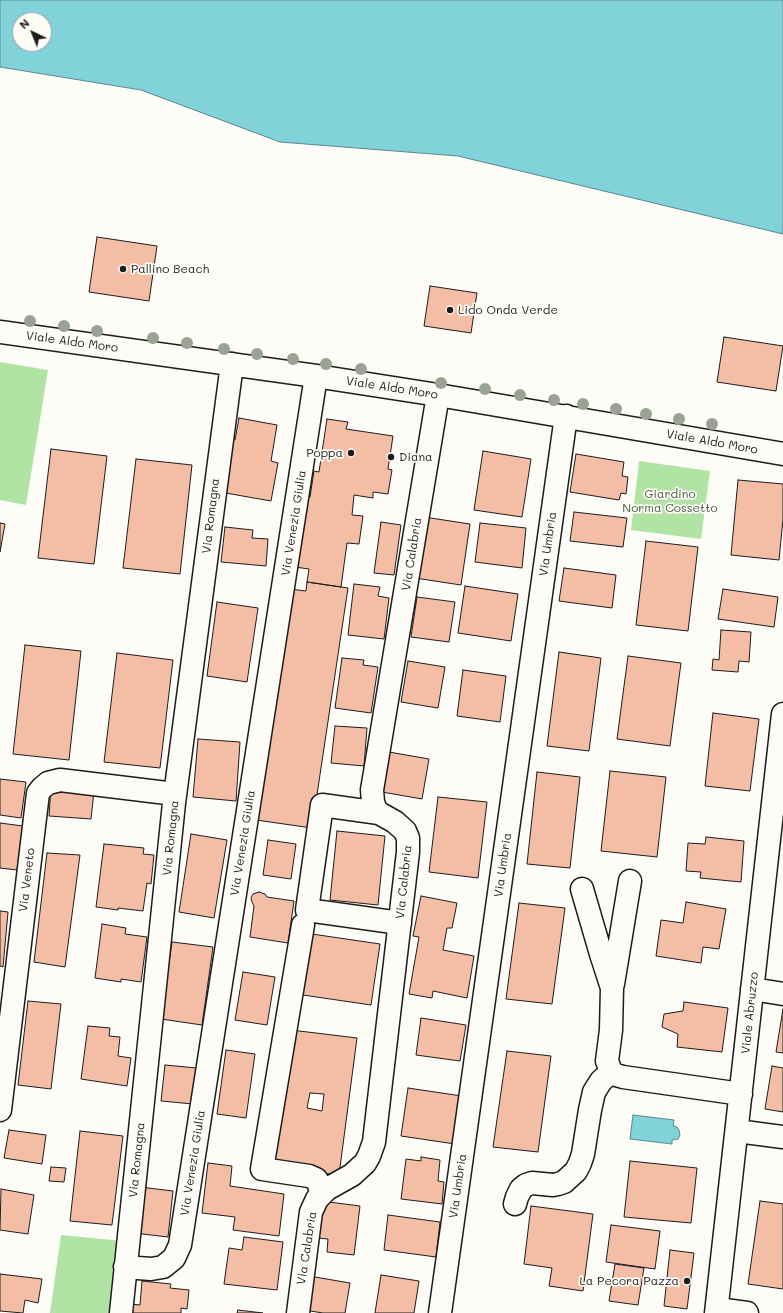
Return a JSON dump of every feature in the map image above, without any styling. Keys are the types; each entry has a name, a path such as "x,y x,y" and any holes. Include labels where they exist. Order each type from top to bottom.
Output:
{"street":[{"name":"Viale Aldo Moro","path":"0,332 316,376 438,395 783,454"},
{"name":"Via Romagna","path":"121,1313 175,794 232,364"},
{"name":"Via Venezia Giulia","path":"125,1267 151,1269 163,1267 174,1258 180,1245 316,376"},
{"name":"Via Calabria","path":"298,1313 309,1217 314,1205 321,1194 332,1186 346,1179 359,1169 365,1163 372,1149 400,923 408,852 408,838 405,830 379,813 375,808 372,790 438,395"},
{"name":"Via Umbria","path":"440,1313 566,416"},
{"name":"Viale Abruzzo","path":"716,1311 783,714"},
{"name":"Via Veneto","path":"0,1110 38,793 48,783 60,780 175,794"},
{"path":"379,813 322,805 307,910 400,923"},
{"path":"630,881 612,988 611,1030 607,1061 611,1072 623,1077 741,1094"},
{"path":"582,889 612,988"},
{"path":"303,925 262,1169 309,1176 316,1179 319,1184 321,1194"},
{"path":"752,989 783,994"},
{"path":"515,1204 521,1190 526,1185 532,1183 558,1184 571,1177 576,1171 583,1154 594,1092 601,1081 611,1072"},
{"path":"736,1131 783,1137"},
{"path":"716,1311 747,1313"}],"green space":[{"path":"0,362 48,370 26,505 0,500"},
{"name":"Giardino Norma Cossetto","path":"639,461 710,471 701,539 631,530"},
{"path":"61,1235 123,1241 115,1313 50,1313"}],"water":[{"path":"0,0 783,0 783,234 458,156 280,142 141,90 0,67"},
{"path":"633,1115 674,1120 673,1126 677,1127 680,1135 678,1139 672,1140 672,1144 630,1139"}],"building":[{"name":"Pallino Beach","path":"97,237 157,246 149,301 89,292"},
{"name":"Lido Onda Verde","path":"430,286 477,293 471,333 424,326"},
{"path":"724,337 783,346 776,391 717,382"},
{"path":"239,418 277,425 271,461 278,463 271,501 220,492 230,439 235,440"},
{"path":"327,419 348,422 346,429 393,436 388,469 392,470 388,494 373,492 373,498 354,495 352,515 363,516 359,544 347,543 341,587 307,582 309,569 288,566 305,497 310,497 314,471 319,472"},
{"path":"51,449 107,456 94,564 38,558"},
{"path":"483,451 531,459 522,517 474,510"},
{"path":"576,454 624,462 622,476 628,477 626,494 621,493 619,500 570,492"},
{"path":"136,459 192,465 180,574 123,568"},
{"path":"738,480 783,484 783,519 779,560 731,555"},
{"path":"574,512 627,518 623,547 570,541"},
{"path":"424,517 470,524 461,585 415,578"},
{"path":"381,522 401,525 394,575 374,573"},
{"path":"0,523 5,524 0,552"},
{"path":"480,523 526,528 522,568 475,562"},
{"path":"225,527 253,530 252,538 268,539 266,566 221,562"},
{"path":"646,541 698,547 688,631 636,625"},
{"path":"564,568 616,575 612,608 559,601"},
{"path":"307,582 348,588 312,828 256,820 290,589 306,591"},
{"path":"354,584 380,587 378,596 389,598 384,639 348,635"},
{"path":"465,586 518,594 511,641 458,633"},
{"path":"723,589 778,597 774,627 718,619"},
{"path":"417,597 455,602 449,642 411,637"},
{"path":"217,602 258,608 247,682 207,676"},
{"path":"721,630 751,632 749,662 739,661 738,672 712,670 713,659 719,660"},
{"path":"25,645 81,651 69,760 13,754"},
{"path":"559,652 601,658 589,751 547,746"},
{"path":"117,653 173,660 160,768 104,762"},
{"path":"628,656 681,663 670,746 617,739"},
{"path":"342,658 364,660 363,665 378,667 371,713 335,708"},
{"path":"408,661 445,667 438,708 401,702"},
{"path":"463,670 506,676 500,722 457,716"},
{"path":"713,713 759,719 750,791 705,786"},
{"path":"335,726 367,728 364,766 331,763"},
{"path":"198,739 240,742 236,801 193,797"},
{"path":"389,752 429,759 422,799 382,792"},
{"path":"610,771 666,777 657,857 601,851"},
{"path":"537,772 580,777 570,868 527,864"},
{"path":"0,779 26,782 21,818 0,815"},
{"path":"51,787 94,791 91,819 49,816"},
{"path":"438,797 487,802 478,878 429,872"},
{"path":"0,823 23,826 17,870 0,868"},
{"path":"337,831 385,836 378,905 330,900"},
{"path":"191,834 227,840 214,918 179,912"},
{"path":"706,837 744,841 741,882 700,878 701,872 686,871 688,843 705,844"},
{"path":"268,840 296,844 291,879 263,875"},
{"path":"104,844 144,848 143,854 154,855 151,884 147,883 143,911 96,907"},
{"path":"47,853 80,855 65,967 34,962"},
{"path":"259,892 265,894 267,897 294,901 288,943 250,937 254,906 251,898 253,894"},
{"path":"421,896 457,903 452,928 447,928 443,950 474,956 467,998 433,991 432,998 409,994 419,937 413,936"},
{"path":"686,902 726,909 719,949 703,947 701,963 656,956 661,920 683,923"},
{"path":"519,903 565,908 552,1004 506,999"},
{"path":"0,911 8,912 3,967 0,966"},
{"path":"102,924 126,928 125,934 147,937 141,982 121,979 121,982 95,978"},
{"path":"312,934 380,944 371,1005 303,995"},
{"path":"172,942 213,947 202,1025 161,1019"},
{"path":"243,972 275,977 267,1025 235,1020"},
{"path":"28,1001 61,1004 51,1089 18,1085"},
{"path":"684,1002 728,1008 722,1052 677,1047 678,1034 662,1027 664,1014 683,1011"},
{"path":"783,1009 783,1053 776,1052"},
{"path":"421,1018 466,1025 460,1061 416,1055"},
{"path":"88,1026 110,1028 109,1036 120,1037 118,1056 131,1058 127,1086 81,1079"},
{"path":"291,1030 357,1038 339,1175 273,1167","holes":["310,1093 324,1094 322,1111 307,1108"]},
{"path":"226,1050 255,1054 246,1118 217,1114"},
{"path":"507,1051 551,1056 538,1152 493,1147"},
{"path":"165,1065 197,1068 193,1104 161,1101"},
{"path":"772,1066 783,1068 783,1112 765,1109"},
{"path":"408,1088 462,1096 455,1144 401,1136"},
{"path":"9,1130 46,1135 42,1164 4,1158"},
{"path":"80,1131 123,1136 112,1225 70,1221"},
{"path":"421,1157 440,1160 438,1181 444,1182 442,1204 401,1199 406,1159 421,1161"},
{"path":"630,1161 697,1168 691,1223 624,1217"},
{"path":"208,1163 232,1166 230,1186 284,1194 279,1236 233,1230 235,1217 202,1213"},
{"path":"51,1167 66,1168 64,1182 49,1181"},
{"path":"140,1187 173,1191 168,1237 134,1233"},
{"path":"1,1189 34,1195 28,1234 0,1230"},
{"path":"321,1201 360,1206 354,1255 327,1252 328,1239 317,1238"},
{"path":"760,1201 783,1204 783,1289 748,1284"},
{"path":"531,1206 593,1214 583,1291 549,1286 552,1268 524,1264"},
{"path":"388,1215 440,1222 436,1257 384,1250"},
{"path":"611,1225 660,1231 655,1269 606,1262"},
{"path":"244,1237 283,1242 277,1290 224,1284 229,1248 242,1250"},
{"path":"670,1250 694,1253 687,1309 664,1306"},
{"path":"615,1264 644,1268 638,1305 609,1301"},
{"path":"0,1274 42,1279 38,1303 25,1300 23,1313 0,1311"},
{"path":"381,1275 419,1281 414,1313 375,1313"},
{"path":"309,1276 350,1283 345,1313 323,1313 304,1310"},
{"path":"142,1281 171,1284 170,1288 189,1290 187,1309 181,1308 181,1313 129,1313 130,1304 140,1305"},
{"path":"238,1310 263,1313 237,1313"}],"place":[{"name":"Pallino Beach","path":"123,269"},
{"name":"Lido Onda Verde","path":"450,310"},
{"name":"Poppa","path":"351,453"},
{"name":"Diana","path":"391,457"},
{"name":"La Pecora Pazza","path":"687,1281"}]}
